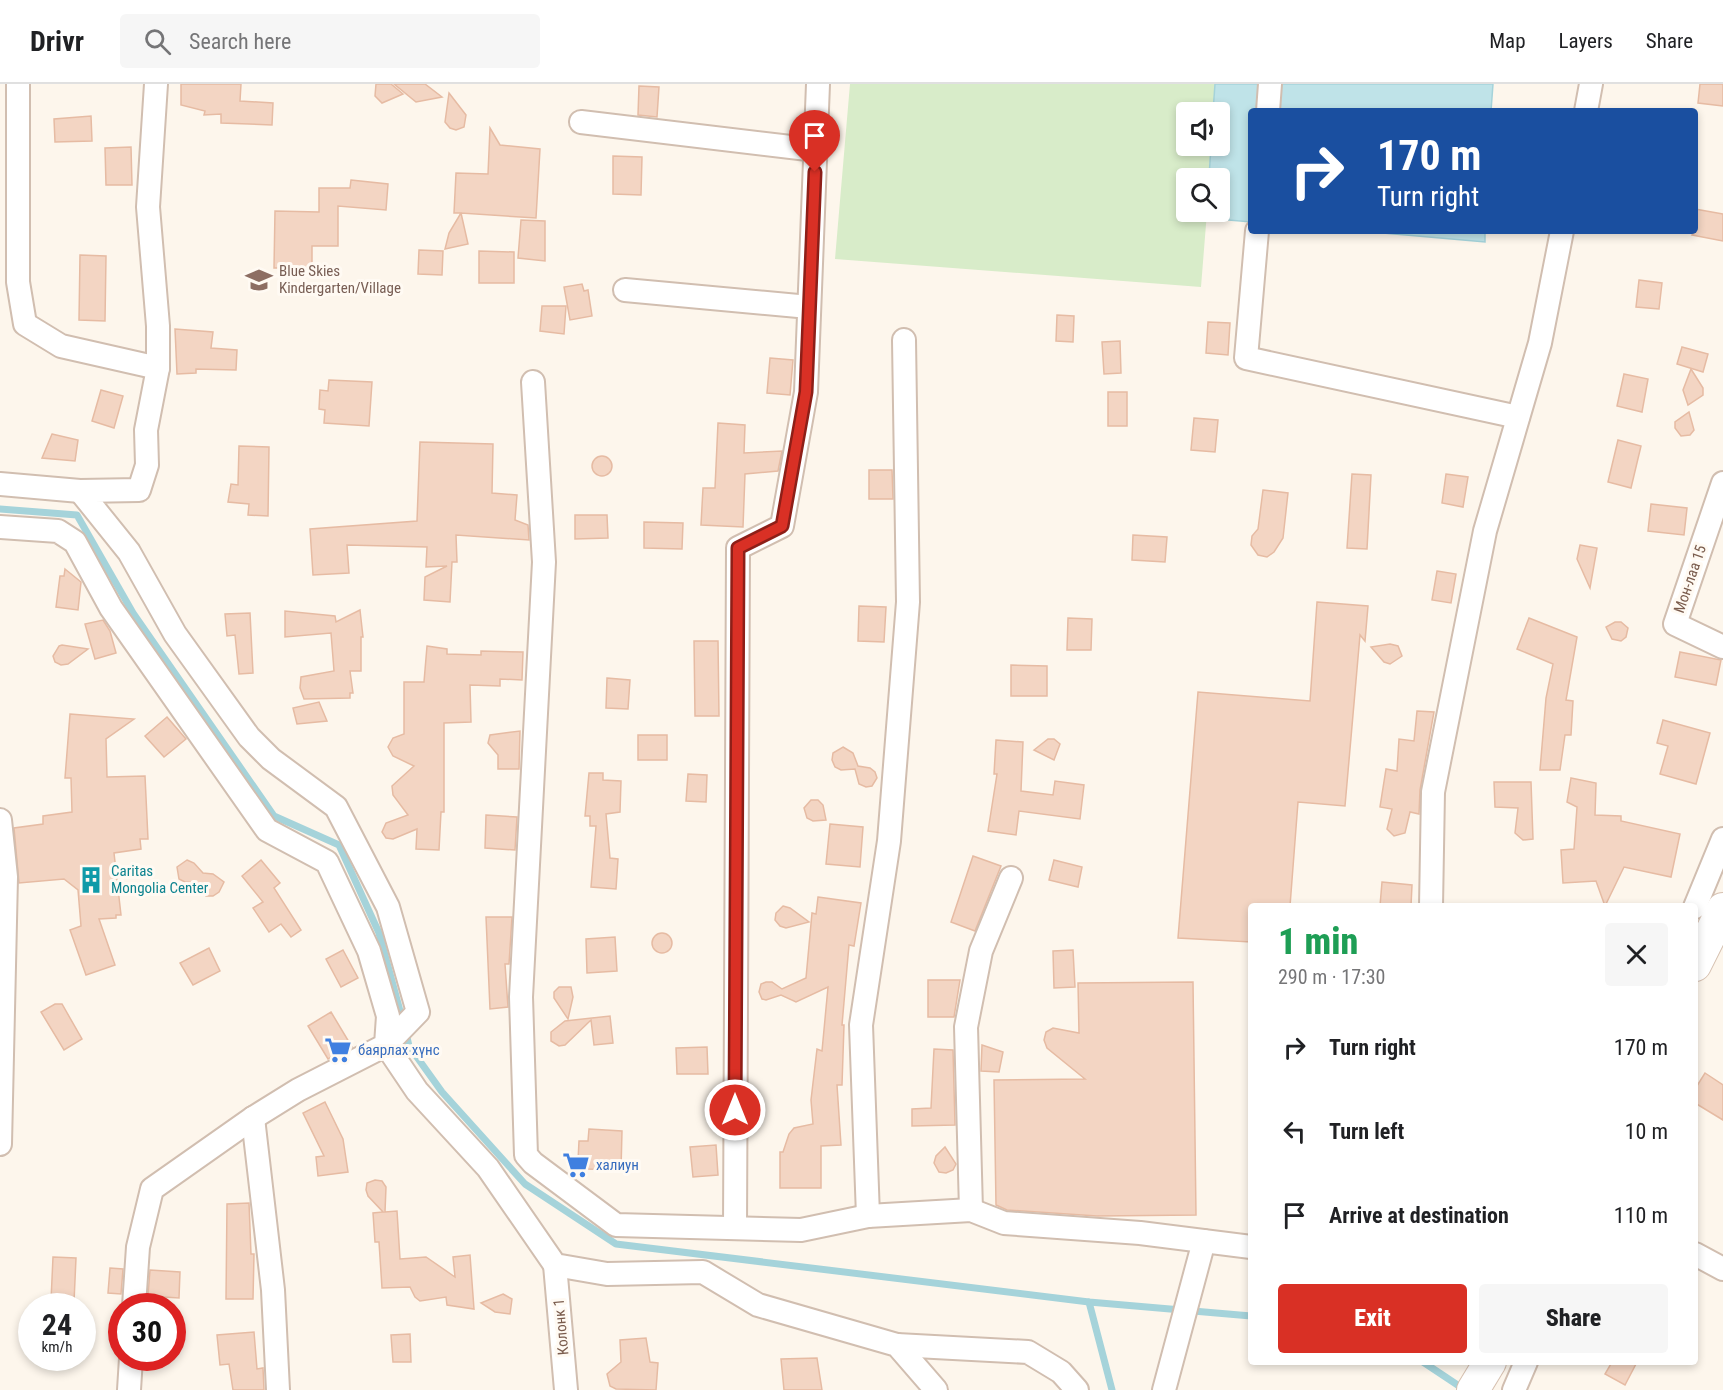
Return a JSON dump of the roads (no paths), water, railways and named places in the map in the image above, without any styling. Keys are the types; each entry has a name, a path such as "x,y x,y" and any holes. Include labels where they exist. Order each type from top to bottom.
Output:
{"main road":[{"path":"1698,959 1723,909"},
{"path":"1473,1390 1488,1365"}],"street":[{"path":"18,84 18,282 25,324 61,346 158,368"},
{"path":"0,484 80,491 139,489 147,465 146,430 158,368 158,326 148,207 156,84"},
{"path":"735,1228 738,548 782,526 806,392 818,84"},
{"path":"1268,108 1270,84"},
{"path":"1587,108 1592,84"},
{"path":"581,122 816,150"},
{"path":"1257,234 1246,357 1518,417"},
{"path":"1431,903 1433,792 1485,531 1540,342 1561,234"},
{"path":"625,290 809,307"},
{"path":"868,1216 861,1025 889,841 908,602 904,340"},
{"path":"533,382 544,562 521,997 526,1155 533,1163 616,1225 801,1230 868,1216 971,1209 1004,1222 1140,1233 1248,1247"},
{"name":"Мон-лаа 15","path":"1723,483 1675,624 1723,647"},
{"path":"80,491 129,552 175,634 249,736 271,759 336,807 388,907 418,1012 391,1040 298,1090 253,1118 152,1189 138,1247 135,1293"},
{"path":"0,527 58,531 75,542 111,608 267,830 327,862 369,951 388,1016 391,1040 417,1091 488,1168 555,1265 607,1274 703,1272 758,1305 897,1345 1028,1352 1061,1372 1077,1390"},
{"path":"0,820 6,877 0,1144"},
{"path":"1697,903 1723,839"},
{"path":"971,1209 966,1027 981,951 1011,878"},
{"path":"253,1118 273,1290 278,1390"},
{"path":"1164,1390 1204,1241"},
{"path":"1698,1256 1723,1269"},
{"name":"Колонк 1","path":"555,1265 566,1390"},
{"path":"897,1345 936,1390"},
{"path":"1514,1390 1525,1365"},
{"path":"129,1390 130,1371"}],"water":[{"path":"1215,84 1493,84 1491,108 1248,108 1248,222 1230,220 1230,168 1210,168 1210,156 1230,156 1230,102 1214,102"},
{"path":"1394,234 1485,234 1485,242"}],"waterway":[{"path":"0,509 77,515 133,613 274,816 339,845 379,933 403,1022"},
{"path":"406,1033 409,1046 442,1092 525,1184 616,1244 1089,1302 1248,1316"},
{"path":"1089,1302 1112,1390"},
{"path":"1428,1365 1465,1390"}],"place":[{"name":"Blue Skies Kindergarten/Village","path":"259,280"},
{"name":"Caritas Mongolia Center","path":"91,880"},
{"name":"баярлах хүнс","path":"338,1050"},
{"name":"халиун","path":"576,1165"}]}
